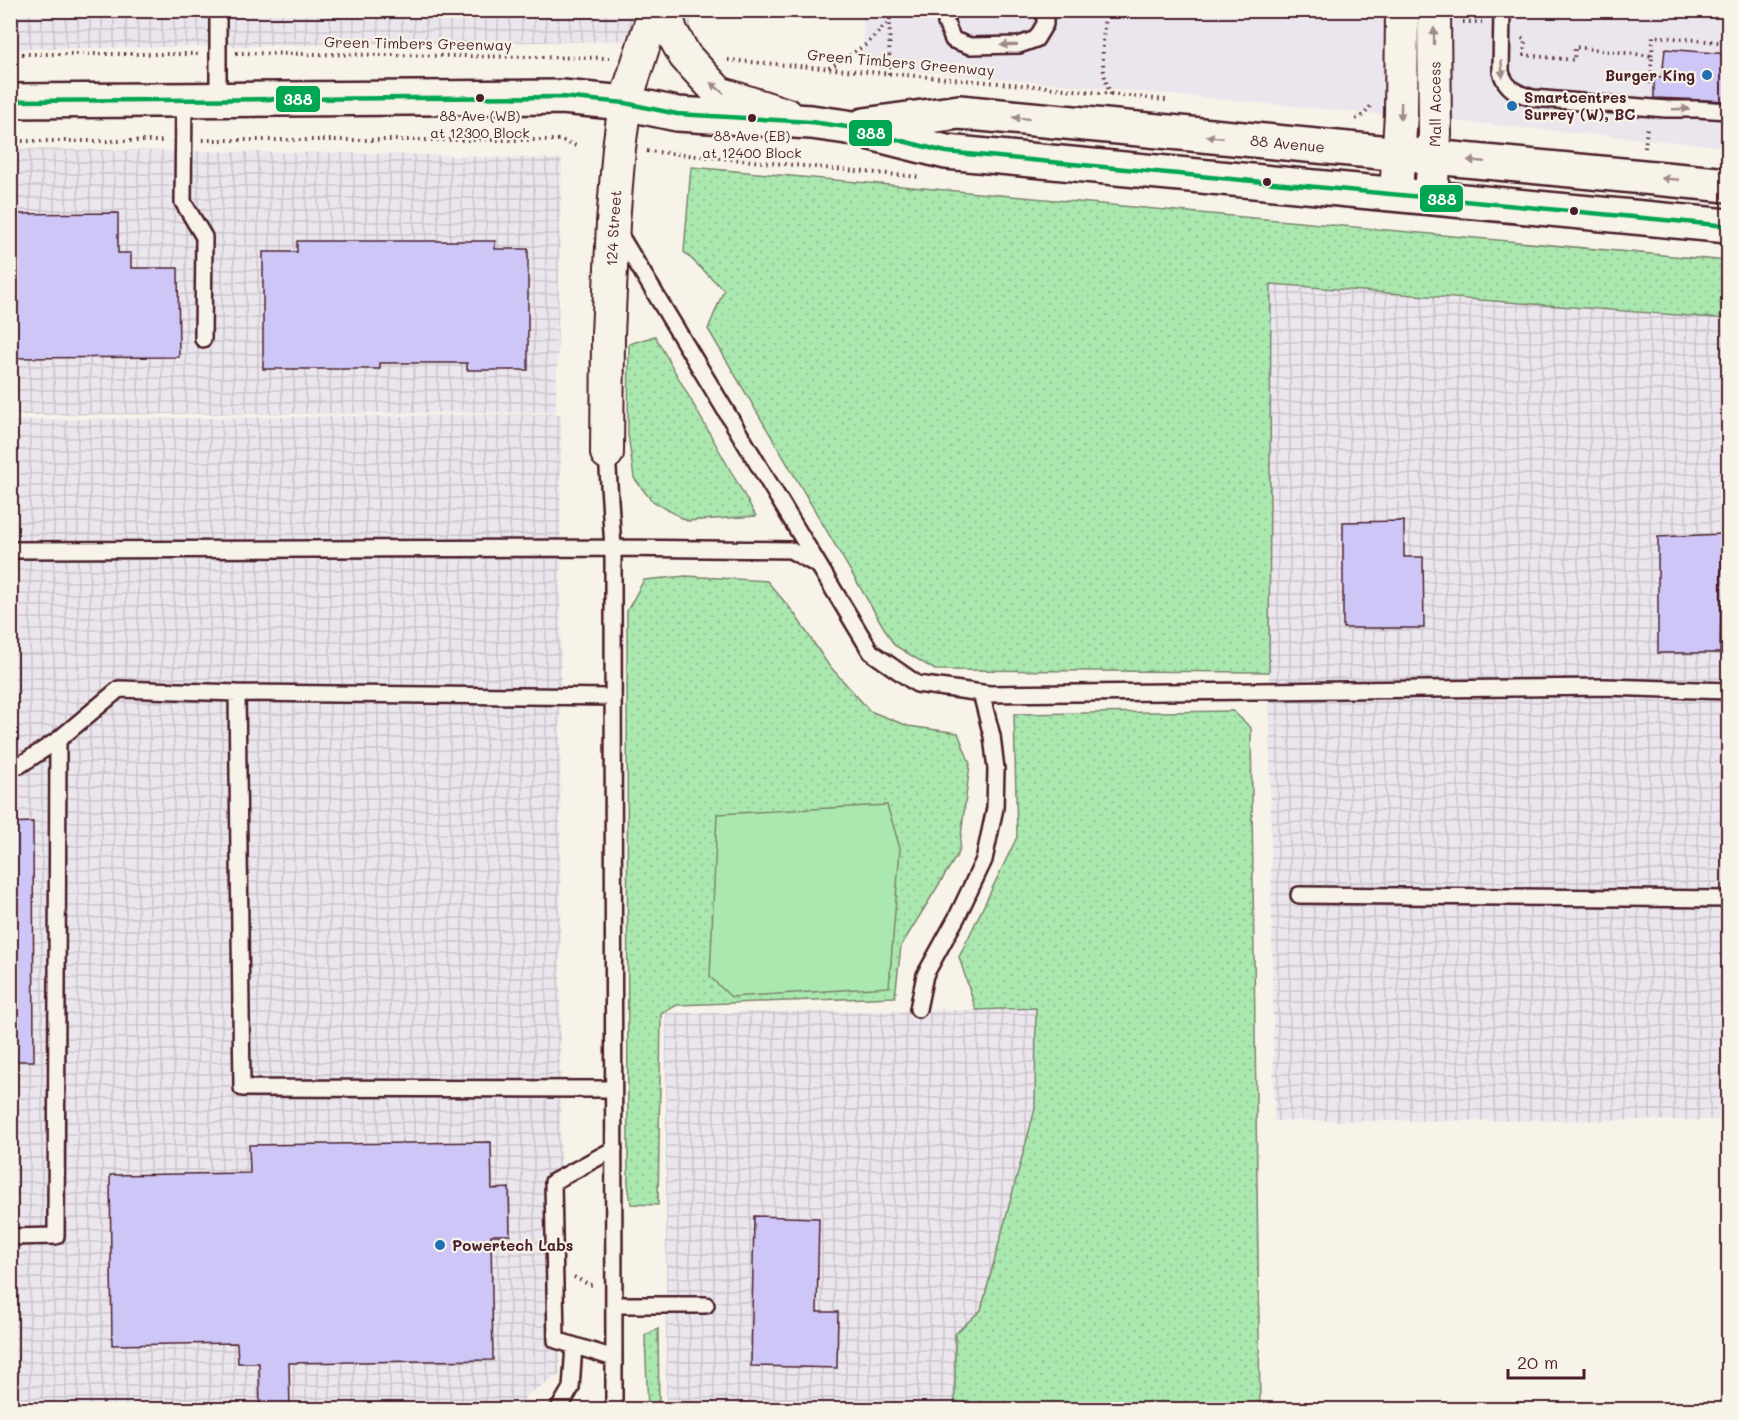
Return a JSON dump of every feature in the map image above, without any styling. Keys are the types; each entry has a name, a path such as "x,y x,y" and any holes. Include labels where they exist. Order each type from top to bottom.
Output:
{"main road":[{"name":"88 Avenue","path":"10,101 562,97 625,104 676,114 811,122 847,127 946,152 1728,226"},
{"name":"88 Avenue","path":"847,127 959,112 1728,185"}],"street":[{"name":"124 Street","path":"607,453 608,335 613,223 625,104 655,10"},
{"path":"665,10 671,31 685,56 719,93 811,122"},
{"path":"1396,194 1402,10"},
{"name":"Mall Access","path":"1431,197 1445,16"}],"lane":[{"path":"218,10 218,100"},
{"path":"946,10 946,23 953,40 970,46 1019,45 1036,39 1045,24 1045,10"},
{"path":"1502,10 1501,72 1504,81 1511,89 1533,98 1648,108 1728,111"},
{"path":"184,100 183,202 204,237 203,339"},
{"path":"613,223 871,652 917,684 981,693 1606,687 1728,691"},
{"path":"607,453 613,548 614,1410"},
{"path":"10,550 613,548 790,550 820,566"},
{"path":"10,766 20,765 58,740 119,690 613,697"},
{"path":"237,693 242,1088 613,1089"},
{"path":"918,1009 925,975 957,917 984,860 994,808 996,769 992,736 981,693"},
{"path":"10,1237 56,1236 58,740"},
{"path":"1299,895 1728,898"},
{"path":"614,1149 553,1182 556,1340 614,1358"},
{"path":"614,1305 706,1305"},
{"path":"558,1410 571,1388 574,1346"}],"path":[{"path":"889,74 890,10"},
{"path":"1105,10 1103,72 1105,84 1111,94"},
{"path":"1445,16 1483,22 1513,33 1525,40 1524,55 1574,60 1575,47 1652,56"},
{"path":"828,68 867,44 890,20"},
{"path":"1645,148 1653,36 1728,44"},
{"name":"Green Timbers Greenway","path":"232,53 604,58"},
{"path":"10,54 204,54"},
{"name":"Green Timbers Greenway","path":"727,60 1102,93"},
{"path":"10,141 561,140 579,147"},
{"path":"750,150 750,161"},
{"path":"555,1267 590,1285 614,1277"}],"shaded area":[{"path":"690,10 692,40 11,49 10,11"},
{"name":"Smartcentres Surrey (W), BC","path":"863,11 1728,11 1728,147 864,66"},
{"path":"10,149 362,153 562,159 556,412 11,415"},
{"path":"1271,284 1728,319 1728,1120 1274,1121 1269,672"},
{"name":"Powertech Labs","path":"561,414 560,1375 525,1396 525,1409 11,1409 10,420"},
{"path":"1036,1008 1035,1109 981,1310 955,1334 955,1409 666,1409 666,1013"}],"green space":[{"path":"691,167 1728,261 1728,319 1271,284 1269,672 935,670 894,645 708,329 724,290 684,252"},
{"path":"655,336 756,516 687,521 651,500 634,478 628,434 629,344"},
{"path":"686,576 767,581 794,613 827,663 870,711 908,726 958,733 970,764 959,852 901,946 895,997 677,1005 661,1014 658,1205 631,1204 628,1184 627,611 644,580"},
{"path":"1233,711 1251,728 1260,1409 955,1409 955,1334 981,1310 1035,1109 1036,1008 976,1010 959,957 1017,837 1014,714"},
{"path":"887,805 900,848 889,987 731,997 710,977 717,814"},
{"path":"658,1329 659,1409 648,1409 645,1335"}],"building":[{"path":"1665,49 1728,54 1728,101 1654,98 1654,76 1662,77"},
{"path":"118,213 118,253 131,253 131,268 178,268 179,357 10,358 10,214"},
{"path":"297,241 495,241 495,249 528,249 528,370 467,370 467,363 380,363 380,369 263,369 263,252 297,252"},
{"path":"1404,521 1404,557 1423,557 1424,628 1343,628 1343,522"},
{"path":"1722,534 1720,653 1658,653 1658,537"},
{"path":"33,822 34,1061 10,1061 10,823"},
{"path":"491,1142 492,1189 509,1188 510,1235 491,1235 493,1360 289,1363 290,1410 260,1410 259,1363 238,1363 237,1343 112,1345 110,1175 250,1173 249,1145"},
{"path":"754,1216 819,1218 817,1312 838,1312 837,1368 751,1366"}],"transit line":[{"name":"388","path":"10,101 562,97 625,103 677,114 811,122 847,127 946,152 1728,226"}],"place":[{"name":"Burger King","path":"1707,75"},
{"name":"88 Ave (WB) at 12300 Block","path":"480,98"},
{"name":"Smartcentres Surrey (W), BC","path":"1512,106"},
{"name":"88 Ave (EB) at 12400 Block","path":"752,118"},
{"name":"Powertech Labs","path":"440,1245"}]}
